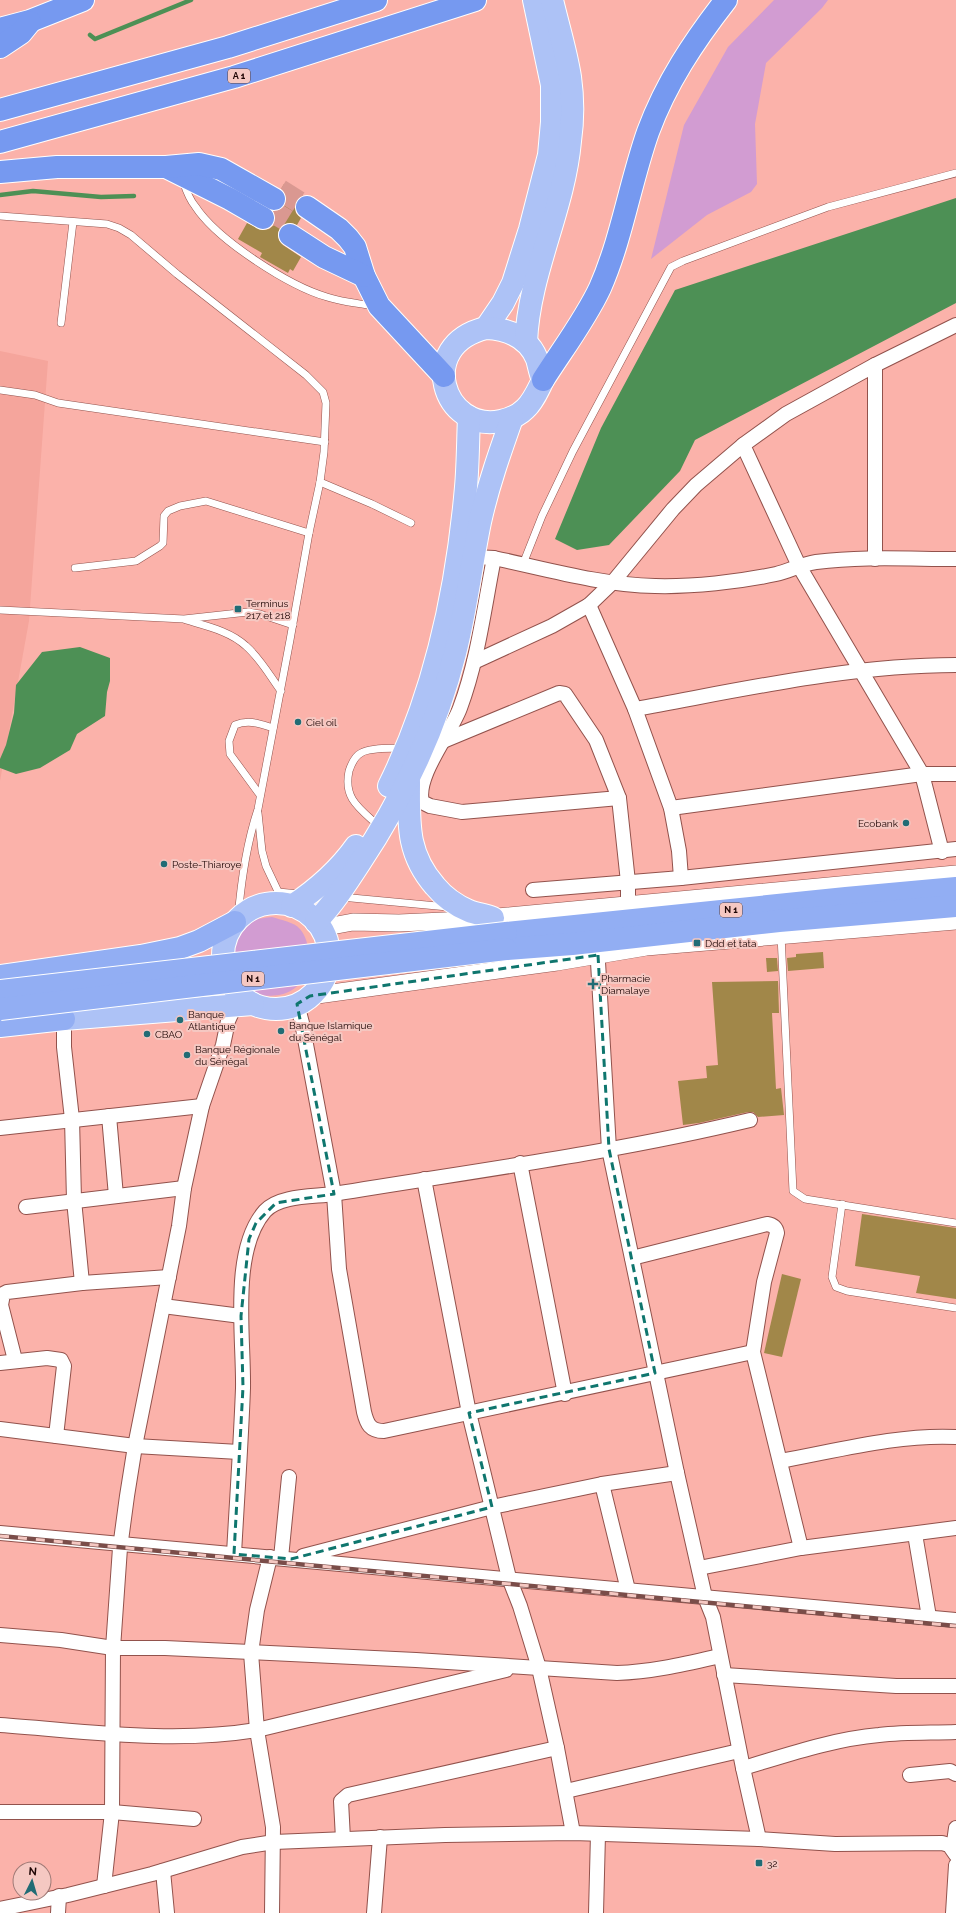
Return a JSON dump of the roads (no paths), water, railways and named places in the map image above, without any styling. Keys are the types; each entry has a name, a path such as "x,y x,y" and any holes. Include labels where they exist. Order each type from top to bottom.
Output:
{"highway":[{"path":"0,37 30,21 83,0"},
{"path":"0,110 228,47 376,0"},
{"name":"A 1","path":"0,142 234,78 475,0"},
{"path":"543,380 600,288 621,228 648,133 658,106 689,49 726,0"},
{"path":"0,18 30,21"},
{"path":"0,29 30,21"},
{"path":"0,47 21,33 30,21"},
{"path":"0,172 57,167 174,172 207,176 271,204"},
{"path":"364,276 324,257 299,221 339,229 348,238 355,247 364,276 379,306 444,376"},
{"name":"N 1","path":"595,933 846,898 956,888"},
{"name":"N 1","path":"0,990 501,933 595,933 780,928 956,906"},
{"path":"0,976 141,956 180,948 199,941 236,921"},
{"name":"N 1","path":"0,1009 501,933"},
{"path":"0,1026 64,1019"}],"main road":[{"path":"526,342 530,302 560,196 570,141 572,106 570,78 544,5"},
{"path":"486,328 503,303 513,283 530,229 549,155 552,122 552,85 544,5"},
{"path":"486,328 501,328 514,333 526,342 537,360 543,380 525,409 512,418 491,423 469,417 456,407 447,393 444,376 445,362 451,349 460,339 472,331 486,328"},
{"path":"318,925 306,912 307,898 342,865 372,820 406,748 422,709 434,669 454,583 466,487 469,417"},
{"path":"242,1002 227,977 223,966 222,954 228,932 236,921 252,909 267,904 307,898 380,833 409,780 431,730 446,685 460,628 484,558 490,481 512,418"},
{"path":"409,780 409,823 411,843 418,862 428,878 445,898 501,933"},
{"path":"64,1019 242,1002 268,1008 283,1008 304,1000 320,985 326,972 329,957 327,942 307,898"}],"street":[{"path":"474,662 552,626 589,605 613,582 678,504 696,485 743,445 786,414 875,365 956,325"},
{"path":"875,365 875,559"},
{"path":"743,445 799,566 922,774 942,852"},
{"path":"619,798 462,812 430,806 422,802 420,795 427,772 460,708 474,662 484,558 523,564 613,582 655,586 688,585 777,574 799,566 836,560 956,559"},
{"path":"589,605 635,708 671,808 679,851 681,878"},
{"path":"635,708 860,670 922,665 956,665"},
{"path":"443,741 559,693 565,694 596,740 619,798 628,882 628,906"},
{"path":"671,808 922,774 956,774"},
{"path":"533,890 681,878 942,852 956,849"},
{"path":"753,1352 565,1394 384,1431 376,1431 370,1428 366,1421 339,1269 334,1194 304,1031 304,1000 413,983 595,933 628,906 956,874"},
{"path":"780,928 956,921"},
{"path":"318,925 353,922 423,922 501,933"},
{"path":"595,933 609,1149 655,1373 705,1597 713,1617 742,1768 759,1839"},
{"path":"104,1886 112,1812 114,1733 113,1648 121,1543 135,1446 164,1306 179,1226 184,1188 202,1106 223,1045 228,1021 242,1002"},
{"path":"64,1019 64,1047 72,1120 74,1200 82,1283"},
{"path":"0,1128 202,1106"},
{"path":"109,1116 116,1196"},
{"path":"234,1554 243,1387 241,1316 246,1252 256,1223 266,1210 276,1203 289,1200 609,1149 750,1120"},
{"path":"520,1163 565,1394"},
{"path":"424,1179 469,1413 509,1578 520,1606 539,1668 566,1791 573,1833"},
{"path":"26,1207 74,1200 184,1188"},
{"path":"632,1258 767,1224 772,1225 776,1229 777,1234 764,1282 753,1352 802,1548"},
{"path":"15,1360 1,1304 3,1294 7,1292 82,1283 169,1277"},
{"path":"164,1306 241,1316"},
{"path":"0,1363 15,1360 47,1358 61,1360 64,1366 56,1436"},
{"path":"0,1429 135,1446 239,1452"},
{"path":"780,1461 896,1440 956,1437"},
{"path":"281,1558 492,1507 602,1484 677,1473"},
{"path":"272,1913 273,1827 257,1730 251,1653 257,1610 281,1558 289,1477"},
{"path":"602,1484 628,1590"},
{"path":"699,1568 802,1548 956,1528"},
{"path":"0,1533 509,1578 956,1620"},
{"path":"915,1534 929,1617"},
{"path":"0,1635 61,1640 113,1648 439,1661 617,1673 641,1672 675,1667 720,1656"},
{"path":"0,1725 114,1733 206,1737 257,1730 518,1667"},
{"path":"724,1675 896,1686 956,1686"},
{"path":"742,1768 800,1751 853,1739 879,1735 956,1732"},
{"path":"343,1839 341,1801 348,1795 557,1748"},
{"path":"566,1791 739,1751"},
{"path":"910,1775 950,1772 956,1774"},
{"path":"0,1812 112,1812 194,1819"},
{"path":"954,1852 956,1828"},
{"path":"0,1909 104,1886 163,1871 218,1853 274,1842 380,1837 573,1833 759,1839 835,1844 942,1843 949,1845 954,1852"},
{"path":"596,1913 598,1834"},
{"path":"374,1913 380,1837"},
{"path":"953,1913 956,1865"},
{"path":"163,1871 167,1913"},
{"path":"58,1913 59,1896"}],"lane":[{"path":"174,172 195,208 207,221 244,253 292,282 326,297 346,302 379,306"},
{"path":"523,564 542,516 573,451 671,267 683,261 828,207 956,172"},
{"path":"0,216 106,224 119,228 151,251 177,274 202,292 222,310 241,323 306,375 323,392 326,403 325,442 320,482 309,533 258,809 250,831 236,921"},
{"path":"61,323 73,222"},
{"path":"0,390 35,395 58,403 325,442"},
{"path":"320,482 372,504 411,523"},
{"path":"75,568 136,561 160,546 163,542 164,516 168,511 180,506 206,502 309,533"},
{"path":"0,610 184,619 248,612 266,615 293,625"},
{"path":"184,619 218,630 246,645 260,661 281,691"},
{"path":"260,795 230,754 229,741 236,725 244,722 258,723 273,728"},
{"path":"372,820 357,807 350,794 347,782 351,765 361,753 378,749 406,748"},
{"path":"258,809 262,851 266,866 307,898 432,905 468,911"},
{"path":"780,928 791,1180 793,1191 805,1199 956,1223"},
{"path":"842,1204 832,1277 836,1287 847,1292 956,1308"}],"waterway":[{"path":"90,35 95,39 191,0"},
{"path":"0,195 33,191 101,197 134,196"}],"tunnel":[{"path":"280,190 307,207"},
{"path":"268,209 296,226"}],"railway":[{"path":"0,1536 956,1626"}],"place":[{"name":"Terminus 217 et 218","path":"238,609"},
{"name":"Ciel oil","path":"298,722"},
{"name":"Ecobank","path":"906,823"},
{"name":"Poste-Thiaroye","path":"164,864"},
{"name":"Ddd et tata","path":"697,943"},
{"name":"Pharmacie Diamalaye","path":"593,984"},
{"name":"Banque Atlantique","path":"180,1020"},
{"name":"Banque Islamique du Sénégal","path":"281,1031"},
{"name":"CBAO","path":"147,1034"},
{"name":"Banque Régionale du Sénégal","path":"187,1055"},
{"name":"32","path":"759,1863"}]}
